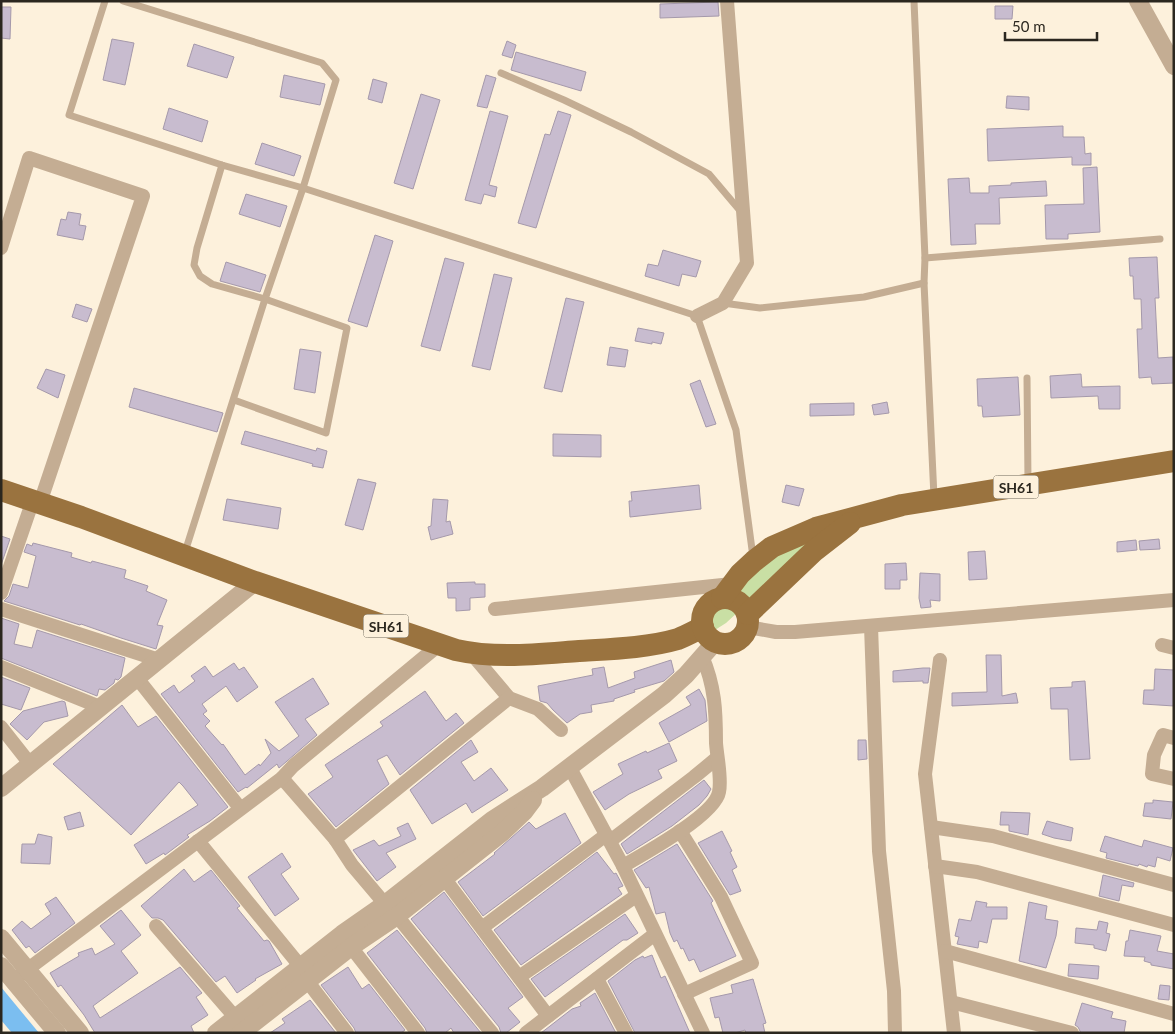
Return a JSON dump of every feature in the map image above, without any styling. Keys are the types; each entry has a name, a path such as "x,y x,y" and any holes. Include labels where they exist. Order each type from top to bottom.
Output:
{"main road":[{"name":"SH61","path":"707,642 702,614 705,608 727,591 754,561 772,547 790,538 816,528 902,505 1174,461"},
{"name":"SH61","path":"1,490 255,582 440,644 471,653 492,655 540,654 653,644 679,638 722,644 735,642 745,633 748,621 814,551 858,516"},
{"path":"727,591 745,608 748,621"}],"street":[{"path":"697,316 723,303 747,263 727,1"},
{"path":"1138,1 1174,66"},
{"path":"1,248 29,158 144,196 37,502 1,593"},
{"path":"1,788 255,582"},
{"path":"495,609 727,591"},
{"path":"748,621 776,632 795,632 1174,600"},
{"path":"1,609 159,660"},
{"path":"871,626 879,851 894,990 896,1033"},
{"path":"623,866 680,831 706,811 719,793 716,707 710,675 707,642"},
{"path":"305,974 351,947 492,820 570,768 664,695 707,642"},
{"path":"20,975 282,778 293,766 440,644"},
{"path":"471,653 509,698 538,709 561,730"},
{"path":"940,660 925,774 954,1033"},
{"path":"1,667 100,707"},
{"path":"137,678 240,808"},
{"path":"335,839 509,698"},
{"path":"1,727 31,764"},
{"path":"1174,738 1163,735 1154,755 1152,774 1174,779"},
{"path":"483,928 694,777 717,758"},
{"path":"570,768 623,866 703,1033"},
{"path":"282,778 335,839 352,865 492,1033"},
{"path":"216,1033 242,1028 305,974 342,934 391,910 444,878 507,828 524,812 542,788"},
{"path":"931,827 993,836 1174,885"},
{"path":"680,831 721,897 752,964 684,994"},
{"path":"198,841 305,974 347,1033"},
{"path":"936,866 977,872 1174,925"},
{"path":"444,878 548,1016"},
{"path":"519,977 636,896"},
{"path":"156,926 242,1028"},
{"path":"526,1033 655,934"},
{"path":"1,938 20,975 57,1033"},
{"path":"351,947 418,1033"},
{"path":"945,951 1174,1014"},
{"path":"1,966 20,975 80,1033"},
{"path":"597,979 626,1033"},
{"path":"951,1002 1072,1033"}],"lane":[{"path":"105,1 69,115 222,165 303,188 697,316 736,430 754,561"},
{"path":"123,1 322,62 336,80 184,555"},
{"path":"914,1 934,500"},
{"path":"501,73 564,100 630,132 709,174 743,216"},
{"path":"222,165 197,248 194,265 200,276 212,284 265,299 346,328 326,433 234,400"},
{"path":"925,258 1160,239"},
{"path":"723,303 760,308 864,297 924,283"},
{"path":"1027,378 1028,485"}],"green space":[{"path":"814,542 726,623 715,630 703,629 708,614 779,548"}],"water":[{"path":"1,987 39,1033 12,1033 1,1020"}],"building":[{"path":"718,2 719,16 660,18 660,4"},
{"path":"995,6 1013,6 1012,19 995,19"},
{"path":"1,7 11,7 10,39 1,38"},
{"path":"112,39 134,43 125,85 103,80"},
{"path":"507,41 516,45 512,58 502,55"},
{"path":"194,44 234,57 227,78 187,66"},
{"path":"516,52 586,72 581,91 511,70"},
{"path":"284,75 325,84 320,105 280,97"},
{"path":"486,75 496,78 487,108 477,106"},
{"path":"373,79 387,83 382,103 368,99"},
{"path":"421,94 440,100 413,189 394,183"},
{"path":"1007,96 1029,97 1029,110 1006,108"},
{"path":"169,108 208,121 202,142 163,129"},
{"path":"490,111 508,116 489,185 497,187 495,197 484,194 481,204 465,200"},
{"path":"558,111 571,115 536,228 518,223 545,134 550,135"},
{"path":"1063,126 1063,137 1084,137 1085,154 1091,153 1091,165 1072,165 1072,157 988,161 987,129"},
{"path":"262,143 301,156 294,176 255,164"},
{"path":"1097,167 1100,232 1068,234 1068,239 1046,239 1045,205 1084,204 1083,168"},
{"path":"969,178 970,193 989,193 989,186 1046,181 1047,196 999,198 1000,224 975,224 976,244 951,245 948,179"},
{"path":"246,194 287,206 280,227 239,214"},
{"path":"68,212 81,214 79,225 86,226 83,240 57,235 61,219 66,220"},
{"path":"375,235 393,241 367,327 348,321"},
{"path":"663,250 701,261 696,277 682,274 679,286 645,276 648,264 658,266"},
{"path":"1157,257 1159,298 1155,298 1158,358 1173,357 1174,383 1152,384 1151,377 1139,378 1137,329 1142,329 1141,299 1134,299 1133,276 1130,276 1129,258"},
{"path":"445,258 464,263 440,351 421,346"},
{"path":"226,262 266,275 260,292 220,281"},
{"path":"494,274 512,278 490,370 472,366"},
{"path":"566,298 584,302 562,392 544,388"},
{"path":"76,304 92,309 87,322 72,317"},
{"path":"638,328 664,333 661,344 635,341"},
{"path":"610,347 628,350 625,367 607,365"},
{"path":"300,349 321,352 315,393 294,389"},
{"path":"46,369 65,375 58,398 37,388"},
{"path":"1081,374 1082,387 1120,386 1120,409 1099,409 1098,396 1051,398 1050,376"},
{"path":"1018,377 1020,415 983,417 982,406 978,406 977,379"},
{"path":"700,380 716,424 706,427 690,384"},
{"path":"134,388 223,413 217,432 129,407"},
{"path":"887,402 889,413 874,415 872,405"},
{"path":"854,403 854,415 810,416 810,404"},
{"path":"245,431 316,451 317,448 327,451 323,468 241,444"},
{"path":"553,434 601,435 601,457 553,456"},
{"path":"358,479 376,483 363,530 345,525"},
{"path":"699,485 701,509 630,517 629,501 632,501 631,492"},
{"path":"786,485 804,489 799,506 782,502"},
{"path":"227,499 281,508 278,529 223,520"},
{"path":"433,499 448,500 446,522 450,521 453,534 431,540 428,527 431,526"},
{"path":"1,536 10,539 1,565"},
{"path":"1159,539 1160,549 1140,550 1139,541"},
{"path":"1136,540 1137,550 1117,552 1117,542"},
{"path":"33,543 72,553 71,557 91,563 92,561 126,570 124,578 148,586 146,591 167,600 157,625 163,626 156,649 4,601 9,596 13,584 28,588 36,556 24,552 27,544 32,546"},
{"path":"985,551 987,579 969,580 968,552"},
{"path":"906,563 907,580 900,580 900,589 885,589 885,564"},
{"path":"920,573 940,574 940,601 930,600 931,607 921,608 919,598"},
{"path":"475,582 475,584 485,584 485,597 470,598 470,610 456,611 456,598 448,598 447,583"},
{"path":"1,618 19,624 14,644 32,648 37,630 125,658 121,677 118,680 115,679 114,683 105,690 99,689 97,696 1,658"},
{"path":"986,655 1001,655 1002,696 1016,693 1018,703 952,706 952,693 987,692"},
{"path":"671,660 674,672 664,681 634,690 635,692 614,699 614,701 591,705 592,712 580,714 567,723 547,703 540,701 538,686 593,675 592,669 604,667 608,688 635,678 634,672"},
{"path":"234,663 239,670 244,667 258,687 237,702 226,686 202,704 207,711 203,714 210,721 205,726 223,744 245,775 259,764 260,766 271,753 265,739 279,751 299,736 275,702 313,678 329,704 305,719 317,735 279,768 277,764 247,788 238,792 161,694 174,685 179,693 195,681 191,676 205,666 213,677"},
{"path":"930,668 928,683 923,683 923,681 893,682 893,671"},
{"path":"1155,669 1174,670 1174,706 1143,704 1144,690 1154,690"},
{"path":"1,677 30,688 21,710 1,704"},
{"path":"1085,681 1090,759 1070,760 1068,709 1051,709 1050,688 1072,687 1072,682"},
{"path":"699,689 705,700 707,721 669,742 659,723 691,705 686,697"},
{"path":"425,691 446,721 456,713 464,723 400,775 387,755 377,760 389,784 336,827 308,794 333,777 325,765 383,726 380,722"},
{"path":"62,701 65,702 68,716 44,722 27,740 10,724 23,711"},
{"path":"122,705 138,727 156,716 228,807 187,835 189,837 165,855 164,853 146,864 134,845 198,805 183,786 179,782 131,835 53,764"},
{"path":"471,740 478,752 461,762 474,781 491,768 508,790 472,813 466,803 432,824 410,790"},
{"path":"858,740 866,740 867,759 858,760"},
{"path":"669,743 677,761 658,770 662,778 629,794 605,810 593,792 623,774 618,764"},
{"path":"704,780 711,789 699,805 672,826 627,854 621,844"},
{"path":"1153,800 1173,802 1171,819 1143,816 1145,803 1153,803"},
{"path":"80,812 84,826 68,830 64,817"},
{"path":"1001,812 1030,813 1028,835 1009,831 1009,825 1000,825"},
{"path":"565,813 581,843 483,916 458,882 495,854 529,822 536,829"},
{"path":"1047,821 1073,828 1071,841 1042,834"},
{"path":"408,823 416,839 386,853 396,867 377,881 353,850 374,840 379,846 401,836 397,828"},
{"path":"722,831 732,851 730,852 737,867 732,870 741,891 730,895 698,843"},
{"path":"38,834 52,837 50,864 21,863 22,844 35,844"},
{"path":"1105,836 1142,847 1144,840 1173,848 1170,861 1157,857 1155,867 1148,865 1147,867 1106,858 1107,853 1100,851"},
{"path":"677,844 713,901 711,903 736,956 700,972 694,959 689,961 677,940 674,942 665,912 656,914 649,887 646,888 634,870"},
{"path":"597,852 614,874 616,873 623,886 618,888 622,894 521,965 494,930"},
{"path":"282,853 291,867 281,874 299,899 275,916 248,877"},
{"path":"184,869 194,882 211,870 240,906 237,908 264,941 269,941 282,964 255,979 237,993 225,976 216,982 163,920 152,918 141,906"},
{"path":"1103,875 1134,883 1133,887 1122,885 1119,901 1099,896"},
{"path":"444,892 523,997 508,1008 520,1022 506,1033 501,1033 499,1027 411,919"},
{"path":"56,897 75,923 35,953 29,946 26,948 12,930 22,921 31,929 51,914 45,904"},
{"path":"976,901 987,903 986,907 1007,907 1007,919 992,919 987,943 979,941 978,948 957,944 959,937 955,936 959,919 971,921"},
{"path":"1029,902 1047,906 1045,919 1058,921 1056,936 1046,968 1019,961"},
{"path":"121,910 141,935 121,951 138,973 93,1006 100,1018 180,967 202,993 196,997 208,1015 191,1026 194,1033 95,1033 61,985 58,987 50,973 79,956 78,953 92,948 95,955 115,944 100,926"},
{"path":"625,914 638,933 627,940 623,940 545,997 531,979"},
{"path":"1099,921 1108,923 1106,933 1110,934 1106,951 1094,948 1094,945 1075,943 1076,928 1097,930"},
{"path":"397,930 481,1033 454,1033 451,1028 445,1033 427,1033 367,953"},
{"path":"1130,930 1161,936 1157,951 1174,954 1174,969 1151,965 1151,963 1144,961 1145,957 1124,956"},
{"path":"652,955 661,978 665,976 690,1033 635,1033 608,981 635,960 643,956 644,958"},
{"path":"1069,964 1099,966 1098,979 1068,976"},
{"path":"348,967 362,989 369,984 405,1030 401,1033 356,1033 321,985"},
{"path":"753,979 766,1023 763,1024 765,1033 746,1033 745,1030 735,1033 723,1033 719,1017 715,1018 710,998 733,993 731,985"},
{"path":"1160,985 1170,986 1169,1000 1158,999"},
{"path":"595,993 616,1033 541,1033 572,1009 581,1006 580,1003"},
{"path":"310,1000 336,1033 270,1033 285,1023 282,1019"},
{"path":"1082,1003 1113,1012 1111,1018 1126,1021 1124,1033 1081,1033 1075,1025"}]}
